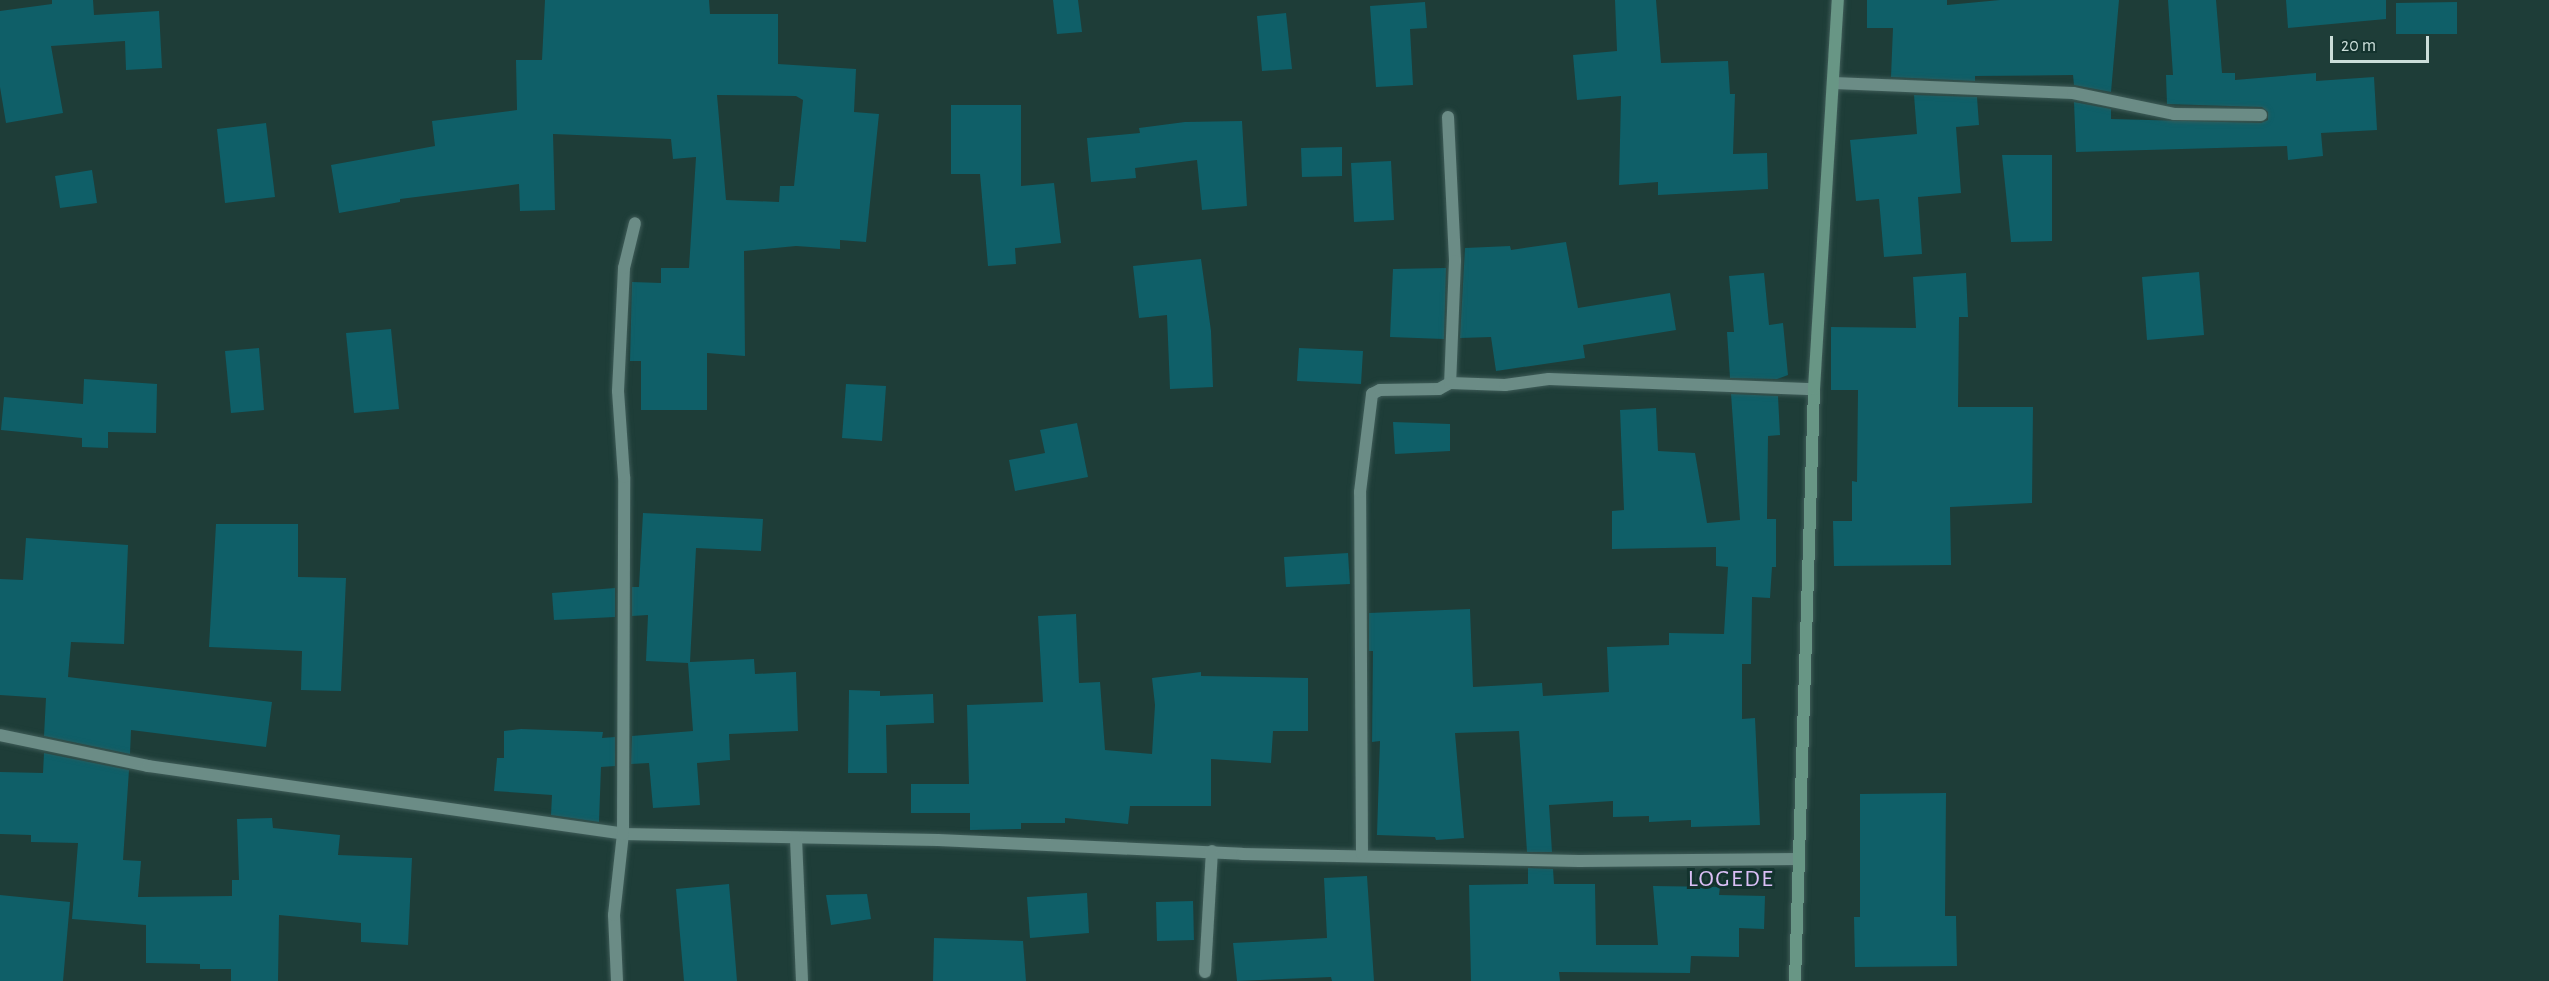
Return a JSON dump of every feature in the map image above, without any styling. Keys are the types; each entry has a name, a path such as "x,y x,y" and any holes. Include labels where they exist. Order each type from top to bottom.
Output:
{"street":[{"path":"1795,981 1797,859 1814,389 1838,0"},
{"path":"1834,83 2073,93 2157,112 2260,115"},
{"path":"1448,117 1455,261 1450,383"},
{"path":"617,981 614,915 623,834 624,477 618,391 624,268 635,223"},
{"path":"1362,854 1358,637 1360,492 1368,405 1372,394 1380,390 1439,389 1450,383 1505,384 1549,380 1814,389"},
{"path":"0,735 206,775 623,834 938,840 1212,851 1579,861 1797,859"},
{"path":"796,838 802,981"},
{"path":"1205,972 1212,851"}],"building":[{"path":"52,0 93,0 94,15 159,11 162,68 126,70 125,41 51,46 63,113 6,123 0,87 0,11 52,4"},
{"path":"545,0 709,0 710,14 778,14 778,64 856,69 854,112 879,114 866,242 840,240 840,249 796,246 744,251 745,356 707,353 707,410 641,410 641,361 630,361 632,282 661,283 661,268 689,268 696,157 673,159 671,139 553,134 555,210 520,211 519,184 400,199 400,202 339,213 331,165 435,146 432,121 517,110 516,60 542,60","holes":["717,95 796,96 803,100 794,186 780,186 779,202 726,200"]},
{"path":"1053,0 1078,0 1082,32 1057,34"},
{"path":"1615,0 1656,0 1661,63 1728,61 1730,94 1735,94 1733,154 1767,153 1768,189 1658,195 1658,182 1619,185 1621,96 1577,100 1573,55 1617,51"},
{"path":"1867,0 1947,0 1947,5 2000,0 2119,0 2111,92 2074,85 2073,75 1975,76 1975,81 1891,77 1893,28 1867,28"},
{"path":"2168,0 2216,0 2222,73 2235,73 2235,80 2316,73 2316,81 2374,77 2377,130 2321,133 2323,156 2288,160 2287,146 2076,152 2074,102 2111,109 2111,119 2261,123 2268,120 2268,112 2262,107 2167,104 2166,75 2173,75"},
{"path":"2286,0 2386,0 2386,19 2288,28"},
{"path":"1425,2 1427,28 1410,29 1413,85 1376,87 1370,6"},
{"path":"2457,2 2457,34 2396,34 2396,3"},
{"path":"1286,13 1292,69 1262,71 1257,16"},
{"path":"1914,95 1977,97 1979,125 1956,127 1961,193 1918,197 1922,254 1884,257 1879,199 1856,201 1850,140 1917,134"},
{"path":"951,105 1021,105 1021,186 1054,183 1061,243 1015,248 1016,264 988,266 980,174 951,174"},
{"path":"1242,121 1247,206 1202,210 1197,160 1135,168 1136,178 1091,182 1087,138 1140,133 1139,128 1185,122"},
{"path":"266,123 275,197 225,203 217,129"},
{"path":"1342,147 1342,176 1302,177 1301,148"},
{"path":"2002,155 2052,155 2052,241 2011,242"},
{"path":"1391,161 1394,220 1354,222 1351,163"},
{"path":"92,170 97,203 60,208 55,176"},
{"path":"1566,242 1578,308 1670,293 1676,330 1583,345 1585,358 1496,371 1491,337 1460,338 1465,248 1510,246 1511,250"},
{"path":"1201,259 1211,331 1213,387 1170,389 1167,315 1139,318 1133,266"},
{"path":"1446,268 1444,339 1390,337 1393,269"},
{"path":"2199,272 2204,335 2147,340 2142,277"},
{"path":"1764,273 1769,325 1783,323 1788,375 1777,379 1730,378 1727,332 1734,332 1729,276"},
{"path":"1966,273 1968,317 1959,317 1958,407 2033,407 2032,503 1950,507 1951,565 1834,566 1833,521 1852,521 1852,481 1857,482 1858,390 1831,390 1831,327 1916,328 1913,277"},
{"path":"391,329 399,409 354,413 346,333"},
{"path":"259,348 264,410 231,413 225,351"},
{"path":"1299,348 1363,351 1361,384 1297,381"},
{"path":"84,379 157,384 156,433 108,432 108,448 82,447 82,438 1,430 4,397 83,404"},
{"path":"846,384 886,386 882,441 842,438"},
{"path":"1731,394 1778,396 1780,435 1768,436 1767,519 1776,519 1776,567 1772,567 1770,598 1752,597 1751,664 1742,664 1742,719 1755,718 1760,825 1691,827 1691,820 1649,822 1649,816 1613,817 1613,801 1549,805 1552,852 1527,852 1519,731 1455,733 1464,838 1436,840 1435,837 1377,835 1380,741 1372,742 1373,651 1369,651 1369,613 1470,609 1473,687 1542,683 1543,696 1609,692 1607,647 1669,645 1669,633 1724,634 1728,567 1716,566 1716,547 1612,549 1612,511 1624,510 1620,410 1656,408 1658,451 1695,453 1707,523 1740,520"},
{"path":"1393,422 1450,424 1450,451 1395,454"},
{"path":"1077,423 1088,477 1015,491 1009,460 1045,453 1040,430"},
{"path":"643,513 763,519 761,551 696,548 690,662 754,659 755,674 796,672 798,731 729,734 730,760 697,763 700,805 653,808 649,763 631,764 632,736 693,731 688,663 646,661 648,615 632,616 632,587 639,587"},
{"path":"216,524 298,524 298,577 346,578 341,691 301,690 302,651 209,647"},
{"path":"26,538 128,545 124,644 71,642 68,677 272,702 266,747 131,730 130,754 44,736 46,698 0,695 0,579 23,580"},
{"path":"1348,553 1350,584 1286,587 1284,557"},
{"path":"615,588 615,617 554,620 552,593"},
{"path":"1076,614 1079,683 1100,682 1105,750 1152,754 1155,705 1152,678 1201,672 1201,676 1308,678 1308,731 1273,731 1271,763 1211,759 1211,806 1130,806 1128,824 1065,818 1065,823 1021,823 1021,829 970,830 970,813 911,813 911,784 969,784 967,705 1043,702 1038,616"},
{"path":"849,690 880,691 880,696 933,694 934,723 886,725 887,773 848,773"},
{"path":"521,729 603,732 602,738 615,737 615,766 601,767 599,822 551,815 552,795 494,791 497,758 504,758 504,731"},
{"path":"44,753 129,770 123,860 141,861 138,897 232,896 232,880 239,880 237,819 272,818 273,828 340,835 338,855 412,858 408,945 361,942 361,923 279,915 278,981 231,981 231,969 200,969 200,964 146,963 146,925 72,919 78,843 31,842 31,835 0,834 0,772 43,773"},
{"path":"1946,793 1945,916 1956,916 1957,966 1855,967 1854,917 1860,917 1860,794"},
{"path":"1528,868 1553,869 1554,884 1595,884 1596,945 1658,945 1653,886 1720,887 1719,895 1765,896 1764,929 1739,928 1739,957 1691,956 1690,973 1559,972 1560,981 1471,981 1469,885 1528,884"},
{"path":"1367,876 1374,981 1332,981 1331,977 1237,981 1233,943 1327,938 1324,878"},
{"path":"729,884 737,981 684,981 676,889"},
{"path":"1087,893 1089,933 1030,938 1027,897"},
{"path":"867,894 871,919 831,925 826,895"},
{"path":"0,895 70,902 63,981 0,981"},
{"path":"1193,901 1194,940 1157,941 1156,902"},
{"path":"934,938 1023,941 1026,981 933,981"}],"district":[{"name":"LOGEDE","path":"1731,880"}]}
